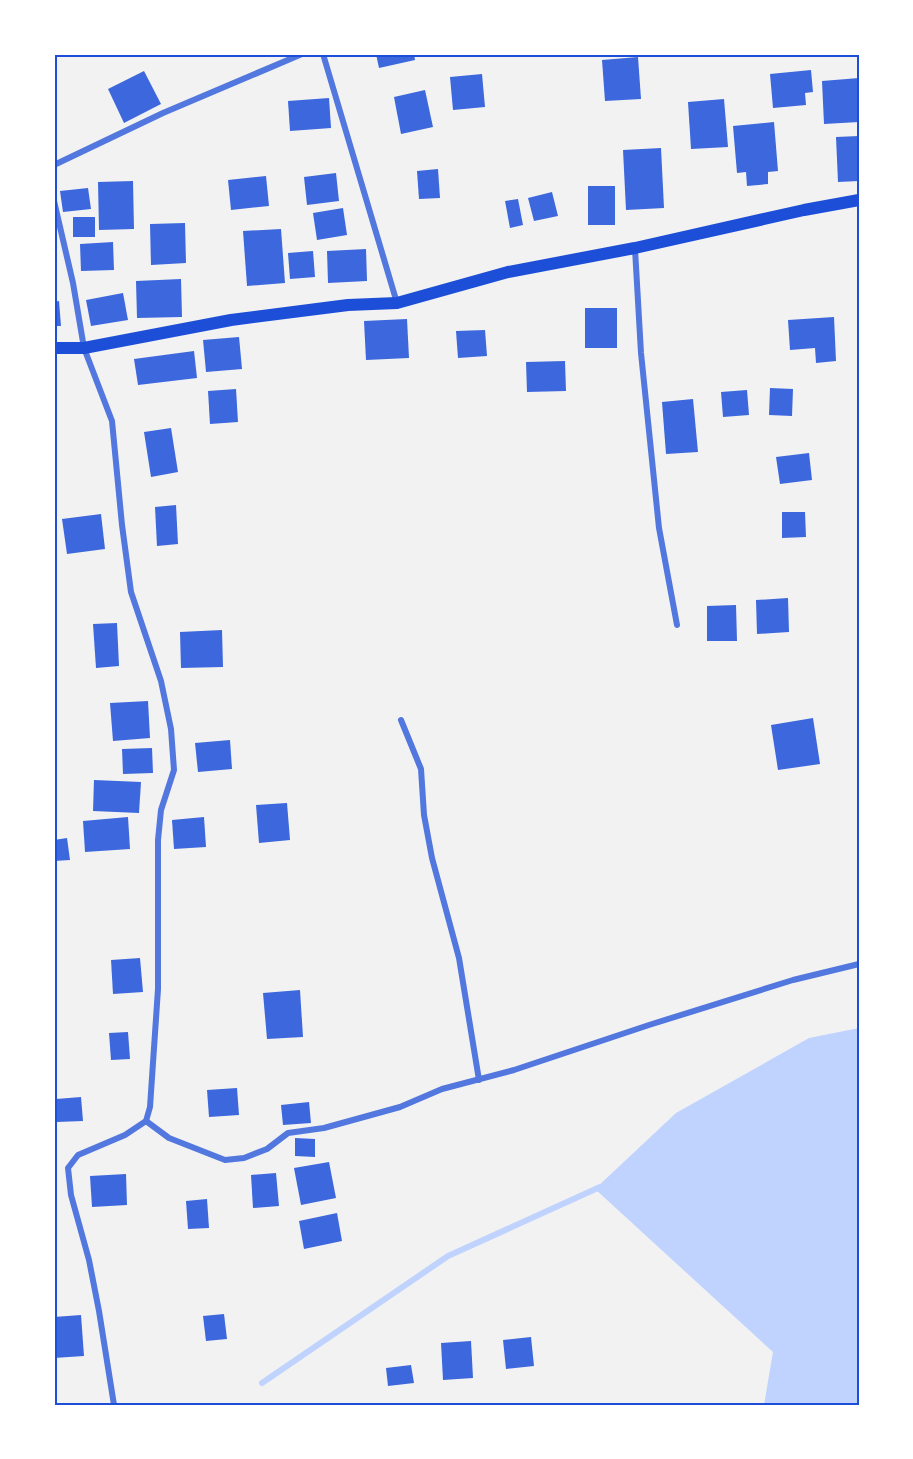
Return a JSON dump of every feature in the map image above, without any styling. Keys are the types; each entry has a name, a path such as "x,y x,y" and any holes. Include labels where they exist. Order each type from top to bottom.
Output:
{"main road":[{"path":"54,348 84,348 231,320 348,305 397,303 508,272 635,248 859,200"}],"street":[{"path":"54,165 163,113 302,54"},
{"path":"323,54 397,303"},
{"path":"54,201 73,283 84,348 112,421 131,592 161,681 171,729 174,771 161,810 158,840 158,990 150,1107 146,1121 125,1135 78,1155 68,1168 71,1195 95,1290 114,1405"},
{"path":"635,248 641,353 659,528 677,625"},
{"path":"400,720 421,769 424,815 432,858 459,958 479,1080"},
{"path":"146,1121 169,1138 225,1160 244,1158 267,1149 288,1133 324,1128 400,1107 442,1089 514,1070 793,980 859,964"}],"water":[{"path":"859,1028 859,1405 764,1405 773,1352 595,1189 676,1113 809,1038"}],"building":[{"path":"376,54 414,54 415,60 379,68"},
{"path":"638,57 641,99 605,101 602,60"},
{"path":"811,70 813,92 805,93 806,105 773,108 770,74"},
{"path":"144,71 161,104 124,123 108,89"},
{"path":"482,74 485,107 453,110 450,77"},
{"path":"859,78 859,122 824,124 822,81"},
{"path":"425,90 433,127 401,134 394,97"},
{"path":"329,98 331,128 290,131 288,101"},
{"path":"724,99 728,147 691,149 688,102"},
{"path":"774,122 778,171 768,172 768,184 747,186 746,172 737,173 733,126"},
{"path":"859,136 859,181 838,182 836,137"},
{"path":"661,148 664,208 626,210 623,150"},
{"path":"438,169 440,198 419,199 417,171"},
{"path":"336,173 339,201 307,205 304,177"},
{"path":"266,176 269,206 231,210 228,180"},
{"path":"133,181 134,229 99,230 98,182"},
{"path":"588,186 615,186 615,225 588,225"},
{"path":"88,188 91,209 63,212 60,191"},
{"path":"552,192 558,216 534,221 528,198"},
{"path":"518,199 523,225 510,228 505,201"},
{"path":"343,208 347,235 317,240 313,213"},
{"path":"73,217 95,217 95,237 73,237"},
{"path":"185,223 186,263 151,265 150,224"},
{"path":"281,229 285,283 247,286 243,231"},
{"path":"113,242 114,270 81,271 80,244"},
{"path":"366,249 367,281 328,283 327,251"},
{"path":"313,251 315,277 290,279 288,253"},
{"path":"54,276 56,276 56,299 54,299"},
{"path":"181,279 182,317 137,318 136,281"},
{"path":"123,293 128,320 91,326 86,300"},
{"path":"59,301 61,326 54,326 54,302"},
{"path":"585,308 617,308 617,348 585,348"},
{"path":"834,317 836,361 816,363 815,348 790,350 788,320"},
{"path":"407,319 409,358 366,360 364,321"},
{"path":"485,330 487,356 458,358 456,331"},
{"path":"239,337 242,369 206,372 203,340"},
{"path":"194,351 197,378 138,385 134,359"},
{"path":"565,361 566,391 527,392 526,362"},
{"path":"770,388 793,389 792,416 769,415"},
{"path":"236,389 238,422 210,424 208,391"},
{"path":"747,390 749,415 723,417 721,392"},
{"path":"693,399 698,452 666,454 662,402"},
{"path":"171,428 178,472 151,477 144,432"},
{"path":"809,453 812,480 780,484 776,457"},
{"path":"176,505 178,544 157,546 155,507"},
{"path":"782,512 805,512 806,537 782,538"},
{"path":"101,514 105,549 67,554 62,519"},
{"path":"788,598 789,632 757,634 756,600"},
{"path":"736,605 737,641 707,641 707,606"},
{"path":"117,623 119,666 96,668 93,624"},
{"path":"222,630 223,667 181,668 180,632"},
{"path":"148,701 150,738 113,741 110,703"},
{"path":"813,718 820,764 778,770 771,725"},
{"path":"230,740 232,769 198,772 195,743"},
{"path":"152,748 153,773 123,774 122,749"},
{"path":"94,780 141,782 139,813 93,811"},
{"path":"287,803 290,840 259,843 256,805"},
{"path":"128,817 130,849 85,852 83,821"},
{"path":"204,817 206,847 174,849 172,820"},
{"path":"67,838 70,860 54,861 54,840"},
{"path":"140,958 143,992 113,994 111,960"},
{"path":"300,990 303,1037 267,1039 263,993"},
{"path":"128,1032 130,1059 111,1060 109,1033"},
{"path":"237,1088 239,1115 209,1117 207,1090"},
{"path":"81,1097 83,1121 57,1122 56,1099"},
{"path":"309,1102 311,1123 283,1125 281,1105"},
{"path":"295,1138 315,1139 315,1157 295,1156"},
{"path":"329,1162 336,1198 301,1205 294,1168"},
{"path":"276,1173 279,1206 253,1208 251,1175"},
{"path":"126,1174 127,1205 92,1207 90,1176"},
{"path":"207,1199 209,1228 188,1229 186,1201"},
{"path":"337,1213 342,1241 304,1249 299,1221"},
{"path":"224,1314 227,1339 206,1341 203,1316"},
{"path":"81,1315 84,1356 54,1358 54,1317"},
{"path":"531,1337 534,1366 506,1369 503,1340"},
{"path":"471,1341 473,1378 443,1380 441,1343"},
{"path":"411,1365 414,1383 388,1386 386,1368"}],"waterway":[{"path":"262,1383 448,1256 600,1187"}]}
